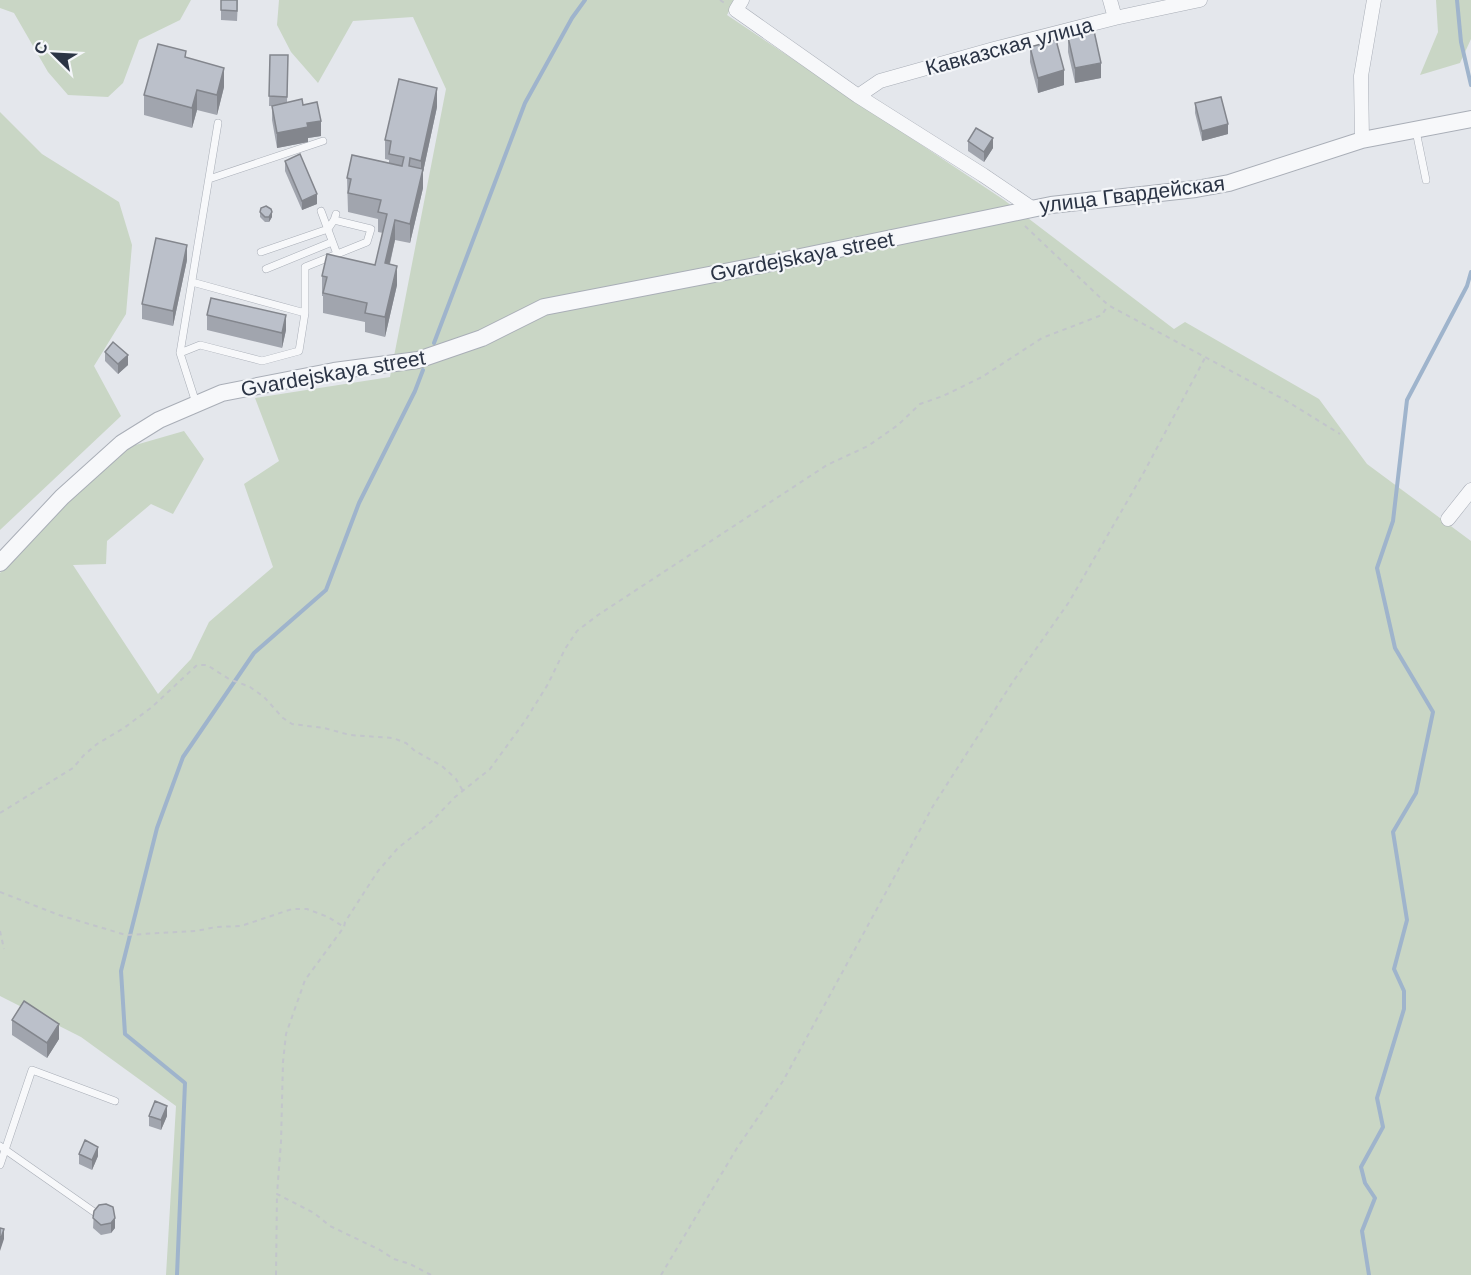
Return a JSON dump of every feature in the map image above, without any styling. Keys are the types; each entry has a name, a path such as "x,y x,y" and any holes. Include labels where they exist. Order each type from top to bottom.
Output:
{"street":[{"path":"1110,0 1115,18"},
{"name":"Кавказская улица","path":"858,96 880,81 994,49 1115,18 1200,0"},
{"path":"1362,140 1361,76 1374,0"},
{"name":"улица Гвардейская","path":"739,5 858,96 1033,209 1229,183 1362,140 1471,118"},
{"name":"Gvardejskaya street","path":"0,563 62,496 122,443 159,420 222,393 334,370 418,360 482,338 544,307 788,260 1033,209"},
{"path":"1448,519 1471,490"}],"lane":[{"path":"197,404 180,353 218,123"},
{"path":"1415,129 1426,180"},
{"path":"209,179 323,141"},
{"path":"321,211 337,254"},
{"path":"261,252 328,229 335,217 371,229 367,242 305,267"},
{"path":"180,353 200,345 262,361 299,351 305,313 305,267 304,253 298,239"},
{"path":"266,269 332,242"},
{"path":"192,282 305,313"},
{"path":"0,1166 3,1147 32,1070 115,1101"},
{"path":"3,1147 97,1214"}],"path":[{"path":"1012,214 1108,305 1206,356 1340,434"},
{"path":"276,1275 283,1062 286,1034 305,980 344,927 345,922 383,865 398,848 489,770 525,721 548,684 564,649 577,631 827,465 868,446 898,425 920,404 943,396 982,377 1042,338 1102,315 1108,305"},
{"path":"661,1275 737,1148 783,1081 933,806 1012,684 1069,602 1143,474 1206,356"},
{"path":"0,813 73,768 97,744 152,707 197,665 207,665 229,679 250,687 292,724 324,728 350,735 393,738 406,743 415,751 442,766 456,779 463,791"},
{"path":"0,892 58,915 126,935 241,926 292,909 307,909 328,917 344,927"},
{"path":"0,931 4,949"},
{"path":"277,1194 314,1213 330,1227 431,1275"}],"green space":[{"path":"0,0 191,0 180,20 139,40 123,83 108,97 68,95 48,72 14,13 0,8"},
{"path":"279,0 735,0 727,15 1004,200 1174,329 1185,322 1319,399 1367,464 1471,541 1471,1275 166,1275 176,1106 81,1037 0,996 0,573 61,506 125,448 184,431 204,459 173,514 151,504 107,541 106,564 73,565 158,694 191,659 209,622 273,567 244,484 279,461 255,398 390,377 446,89 413,17 353,21 318,83 291,52 277,25"},
{"path":"1436,0 1471,0 1471,39 1460,63 1420,75 1438,32"},
{"path":"0,112 42,154 119,202 132,245 126,314 94,366 121,416 0,530"}],"building":[{"path":"221,0 237,0 237,11 221,10"},
{"path":"1094,31 1101,63 1075,68 1068,37"},
{"path":"1056,40 1064,70 1038,78 1030,47"},
{"path":"158,44 186,51 185,57 224,68 217,95 197,90 192,108 144,95"},
{"path":"270,55 288,55 287,97 269,96"},
{"path":"399,79 437,88 421,161 410,158 409,166 423,169 410,224 395,220 385,263 397,266 385,317 365,313 367,303 323,293 327,277 322,276 327,254 375,265 387,214 378,212 381,200 348,193 351,179 347,178 352,155 402,166 404,157 389,154 391,141 385,140"},
{"path":"1221,97 1228,124 1202,131 1195,103"},
{"path":"302,99 303,105 317,102 321,121 307,123 308,127 277,133 272,106"},
{"path":"976,128 993,138 984,152 968,141"},
{"path":"300,154 317,194 302,201 285,161"},
{"path":"266,206 272,212 269,217 265,217 260,212 261,208"},
{"path":"156,238 187,245 173,311 142,304"},
{"path":"211,298 286,315 282,333 207,315"},
{"path":"113,342 128,355 118,364 105,352"},
{"path":"24,1001 59,1024 47,1043 12,1020"},
{"path":"155,1101 167,1106 161,1120 149,1116"},
{"path":"85,1140 98,1147 92,1160 79,1154"},
{"path":"106,1204 113,1207 115,1218 111,1223 101,1225 93,1218 94,1211 99,1205"},
{"path":"0,1228 4,1229 0,1241"}],"waterway":[{"path":"434,343 525,103 572,18 585,0"},
{"path":"1457,0 1461,42 1471,85"},
{"path":"1369,1275 1362,1231 1375,1198 1365,1183 1361,1167 1383,1127 1377,1098 1404,1009 1404,991 1394,969 1407,920 1393,832 1416,793 1433,712 1395,648 1377,568 1393,521 1407,400 1467,286 1471,272"},
{"path":"177,1275 185,1083 125,1034 121,971 157,828 183,757 254,653 326,590 359,503 415,391 423,370"}]}
